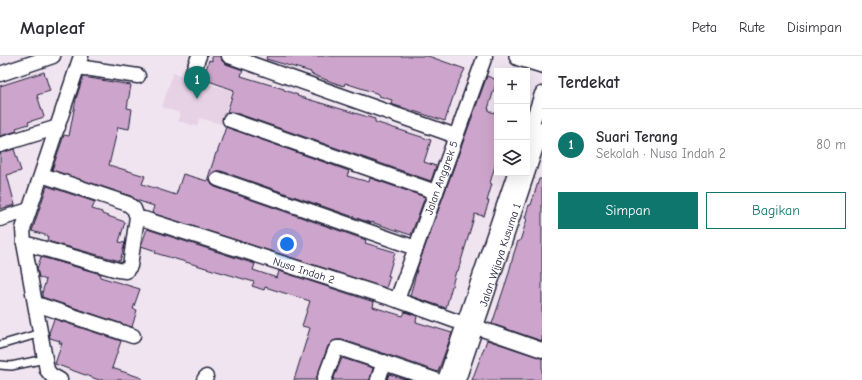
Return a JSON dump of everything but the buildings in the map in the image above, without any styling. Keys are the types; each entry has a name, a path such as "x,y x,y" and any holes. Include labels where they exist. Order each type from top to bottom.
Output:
{"street":[{"path":"0,74 53,56"},
{"path":"193,70 199,56"},
{"path":"229,56 456,136"},
{"name":"Jalan Anggrek 5","path":"397,300 485,56"},
{"path":"519,56 542,63"},
{"path":"60,380 51,375 47,370 24,243 23,229 79,61 138,76"},
{"path":"530,129 542,94"},
{"path":"230,120 436,192"},
{"path":"0,145 58,127"},
{"name":"Jalan Wijaya Kusuma 1","path":"445,380 470,325 542,129"},
{"path":"24,243 118,270 126,271 130,266 137,217 134,209 128,204 42,175"},
{"name":"Jalan Wijaya Kusuma 1","path":"458,380 470,325 514,176"},
{"path":"218,179 416,248"},
{"path":"0,219 29,210"},
{"name":"Nusa Indah 2","path":"144,219 397,300 542,350"},
{"path":"36,304 133,336"},
{"path":"324,380 337,348 384,362 435,380"},
{"path":"378,380 384,362"}],"lane":[{"path":"0,345 41,333"},
{"path":"0,365 10,366 45,359"}],"shaded area":[{"path":"173,73 232,91 221,124 200,118 197,126 178,121 180,113 162,107"}],"place":[{"name":"Suari Terang","path":"197,99"}]}
